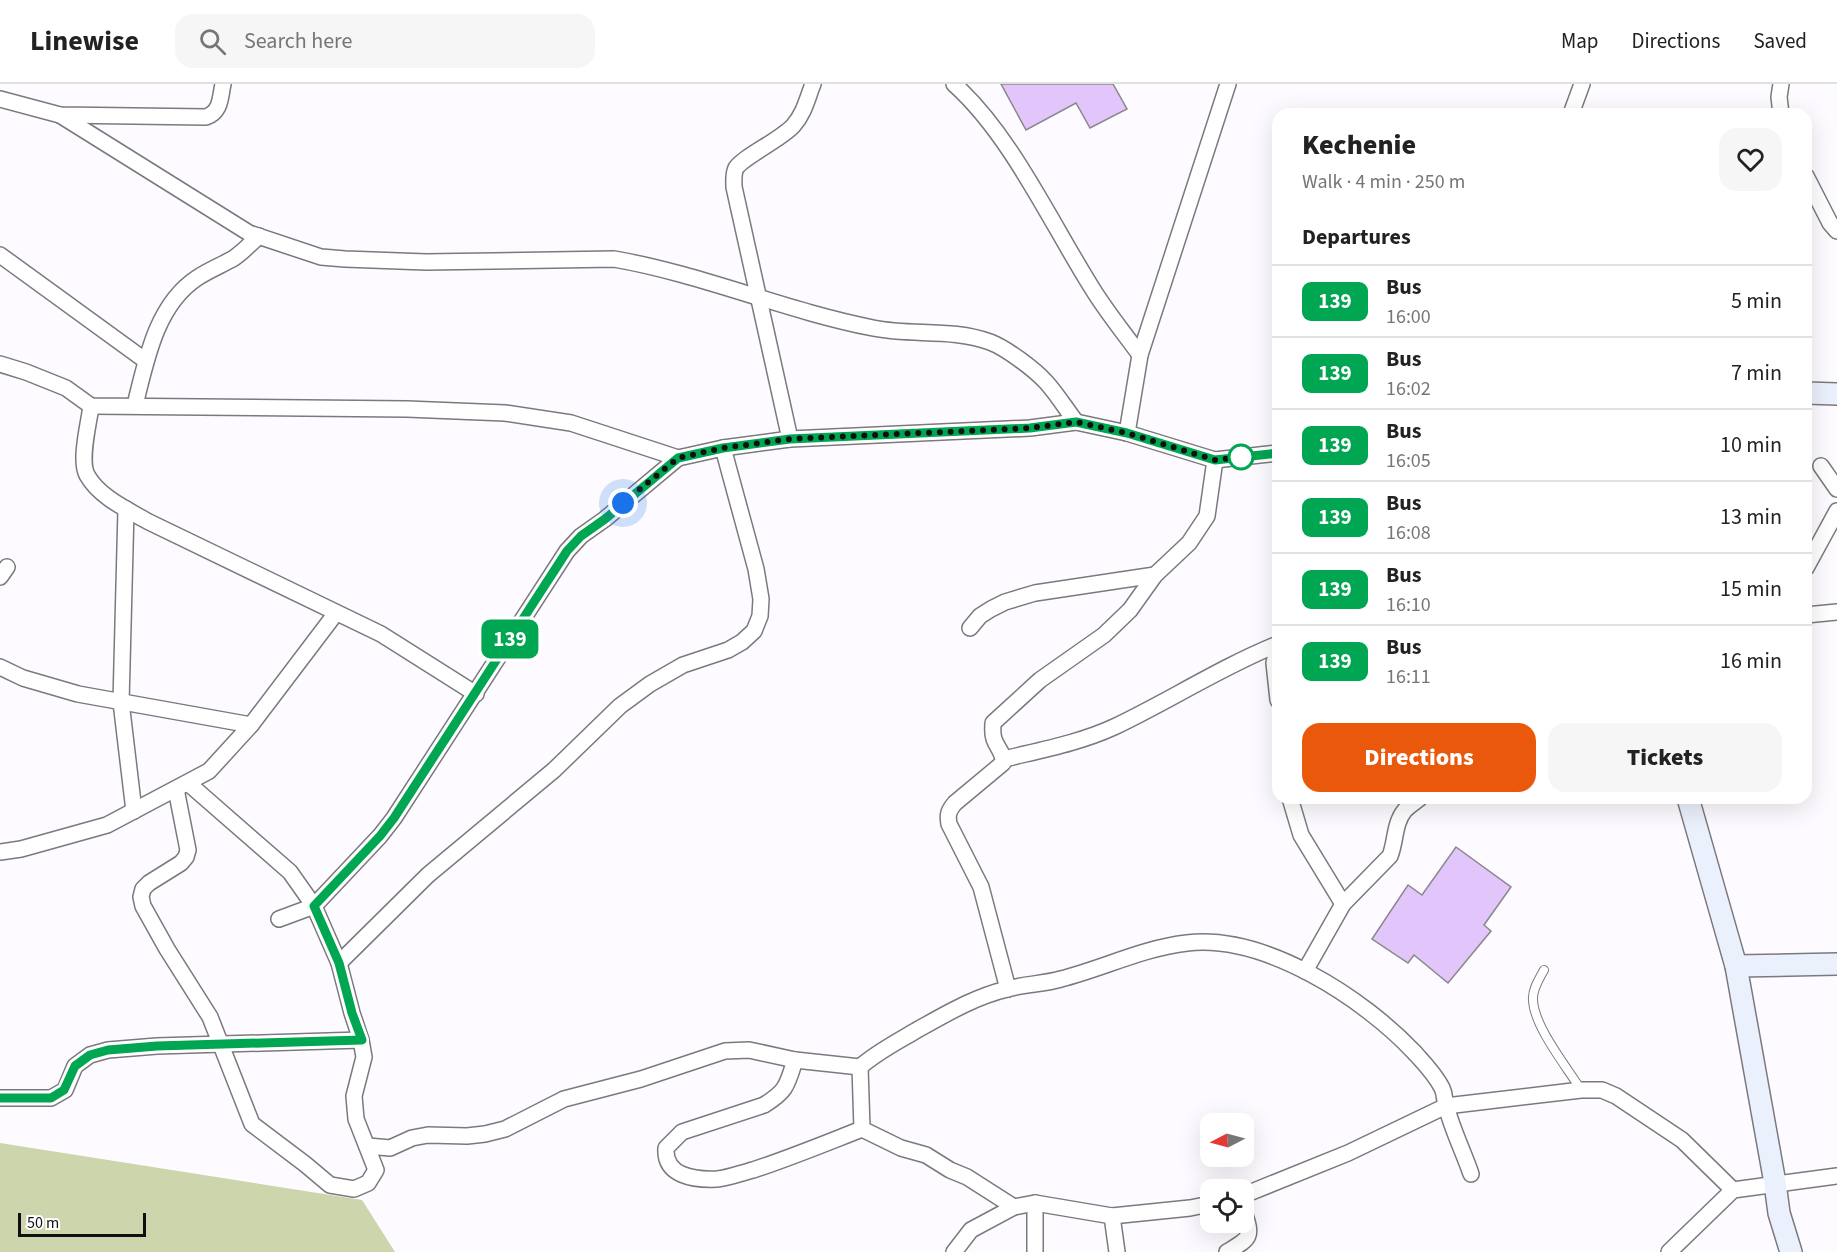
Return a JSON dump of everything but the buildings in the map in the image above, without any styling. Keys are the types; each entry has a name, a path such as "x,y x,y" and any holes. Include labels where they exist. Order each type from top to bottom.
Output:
{"main road":[{"path":"1812,393 1837,394"},
{"path":"1690,804 1736,966 1776,1183 1779,1213 1791,1252"},
{"path":"1736,966 1837,964"}],"street":[{"path":"0,99 60,115 206,117 218,108 223,84"},
{"path":"790,439 733,174 737,166 783,136 794,125 804,111 813,84"},
{"path":"954,84 971,99 1011,153 1094,291 1140,355"},
{"path":"1127,433 1140,355 1228,84"},
{"path":"1573,108 1582,84"},
{"path":"1780,108 1781,84"},
{"path":"60,115 254,234 321,256 426,262 614,259 641,264 875,329 964,335 992,343 1018,359 1045,381 1076,422"},
{"path":"1812,188 1830,223 1837,231"},
{"path":"135,405 146,361 156,333 170,306 182,290 197,278 235,257 254,234"},
{"path":"0,255 146,361"},
{"path":"0,364 66,387 91,406 407,409 505,413 571,423 678,458"},
{"path":"91,406 84,454 87,474 101,492 150,522 381,634 476,694"},
{"path":"279,919 314,906 380,836 476,694 567,551 581,536 678,458 723,448 790,439 1030,428 1076,422 1127,433 1215,460 1272,454"},
{"path":"339,963 428,875 554,770 620,706 650,684 683,665 728,650 754,631 760,615 761,599 756,569 723,448"},
{"path":"1004,759 994,740 993,723 1040,680 1104,635 1130,610 1155,575 1189,543 1207,516 1215,460"},
{"path":"1821,466 1837,489"},
{"path":"126,509 121,702 134,811"},
{"path":"1812,557 1837,511"},
{"path":"970,628 980,616 991,609 1035,592 1155,575"},
{"path":"1812,614 1837,612"},
{"path":"0,852 21,849 107,825 209,771 251,725 336,613"},
{"path":"1004,759 1072,742 1100,732 1241,660 1272,647"},
{"path":"0,667 23,678 78,694 251,725"},
{"path":"1004,759 1003,763 955,803 949,810 948,816 949,824 981,887 1008,989"},
{"path":"182,786 290,872 314,906 339,963 352,1013 362,1040 364,1057 354,1096 356,1119 376,1170 368,1183 354,1189 330,1185 252,1124 210,1017 167,950 143,906 141,897 143,890 186,857 188,850 182,786"},
{"path":"1292,804 1301,835 1343,904"},
{"path":"1305,971 1343,904 1390,856 1398,821 1405,810 1412,804"},
{"path":"368,1146 390,1148 412,1138 428,1135 467,1136 495,1132 564,1099 641,1079 725,1051 749,1050 795,1060 860,1067 874,1055 973,1000 1008,989 1058,980 1099,969 1137,953 1190,942 1232,944 1305,971 1320,978 1356,1002 1394,1032 1429,1068 1442,1088 1446,1106 1472,1174"},
{"path":"0,1098 51,1098 64,1090 75,1066 90,1055 108,1050 157,1046 362,1040"},
{"path":"795,1060 786,1088 776,1098 764,1105 682,1132 666,1148 665,1157 673,1170 688,1177 717,1179 767,1165 862,1129 901,1148 926,1155 950,1170 967,1177 1014,1207"},
{"path":"860,1067 862,1129"},
{"path":"1254,1191 1348,1153 1446,1106 1581,1090 1602,1090 1616,1096 1682,1140 1733,1190"},
{"path":"1669,1252 1733,1190 1837,1176"},
{"path":"1035,1203 1035,1252"},
{"path":"954,1252 971,1230 1014,1207 1035,1203 1112,1216 1200,1206"},
{"path":"1112,1216 1117,1252"},
{"path":"1227,1252 1243,1242 1249,1233"}],"lane":[{"path":"1544,970 1532,999 1539,1023 1581,1090"}],"green space":[{"path":"0,1143 362,1200 395,1252 0,1252"}],"bus line":[{"name":"139","path":"0,1098 51,1098 64,1090 75,1066 90,1055 108,1050 157,1046 362,1040 352,1013 339,963 314,906 394,818 567,551 581,536 678,458 723,448 790,439 1030,428 1076,422 1127,433 1215,460 1272,454"}],"route":[{"path":"623,503 678,458 723,448 790,439 1030,428 1076,422 1127,433 1215,460 1241,457"}]}
